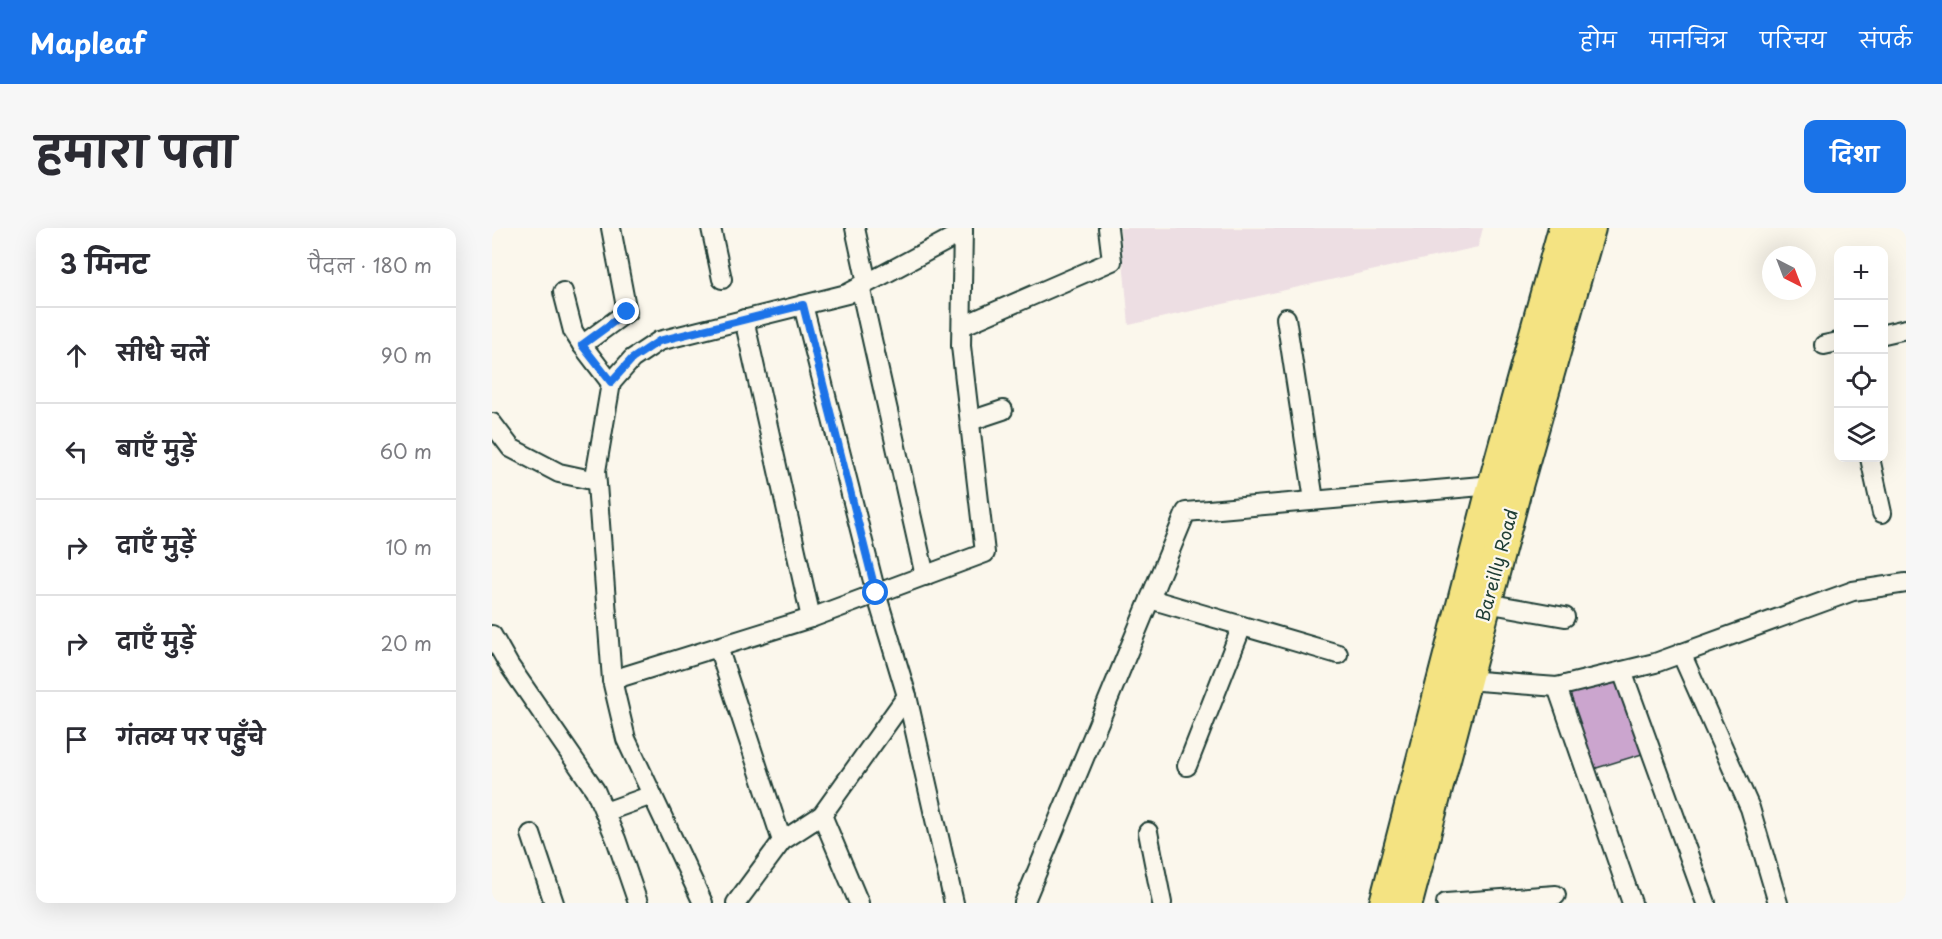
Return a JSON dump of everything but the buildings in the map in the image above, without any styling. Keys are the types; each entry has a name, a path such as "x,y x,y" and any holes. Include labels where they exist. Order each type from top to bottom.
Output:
{"main road":[{"name":"Bareilly Road","path":"1385,903 1493,485 1564,228"},
{"name":"Bareilly Road","path":"1407,903 1486,603 1590,228"}],"street":[{"path":"582,345 627,312 611,228"},
{"path":"711,228 722,279"},
{"path":"855,228 864,285 925,576"},
{"path":"962,326 1112,261 1108,228"},
{"path":"612,681 811,618 985,553 961,346 963,230 847,294 659,341 632,359 611,382 596,481 612,681 626,739 703,903"},
{"path":"563,292 573,331 611,382"},
{"path":"803,305 876,593 907,696 954,903"},
{"path":"1286,318 1314,500"},
{"path":"744,319 811,618"},
{"path":"1888,333 1906,329"},
{"path":"970,421 1003,410"},
{"path":"492,423 511,448 559,473 596,481"},
{"path":"1871,462 1882,513"},
{"path":"1024,903 1186,512 1493,485"},
{"path":"1466,680 1557,687 1655,663 1853,591 1906,583"},
{"path":"1150,598 1338,654"},
{"path":"1486,603 1565,617"},
{"path":"1187,766 1242,626"},
{"path":"492,635 509,665 595,790 616,839 638,903"},
{"path":"718,647 782,842"},
{"path":"1681,653 1750,808 1778,903"},
{"path":"1622,671 1706,903"},
{"path":"1557,687 1632,903"},
{"path":"736,903 782,842 822,814 907,696"},
{"path":"605,812 652,795"},
{"path":"822,814 859,903"},
{"path":"1148,832 1162,903"},
{"path":"531,834 554,903"},
{"path":"1446,903 1509,901 1556,895"}],"shaded area":[{"path":"1120,228 1483,228 1478,247 1129,325"}],"route":[{"path":"627,312 582,345 611,382 632,359 659,341 803,305 876,593"}]}
